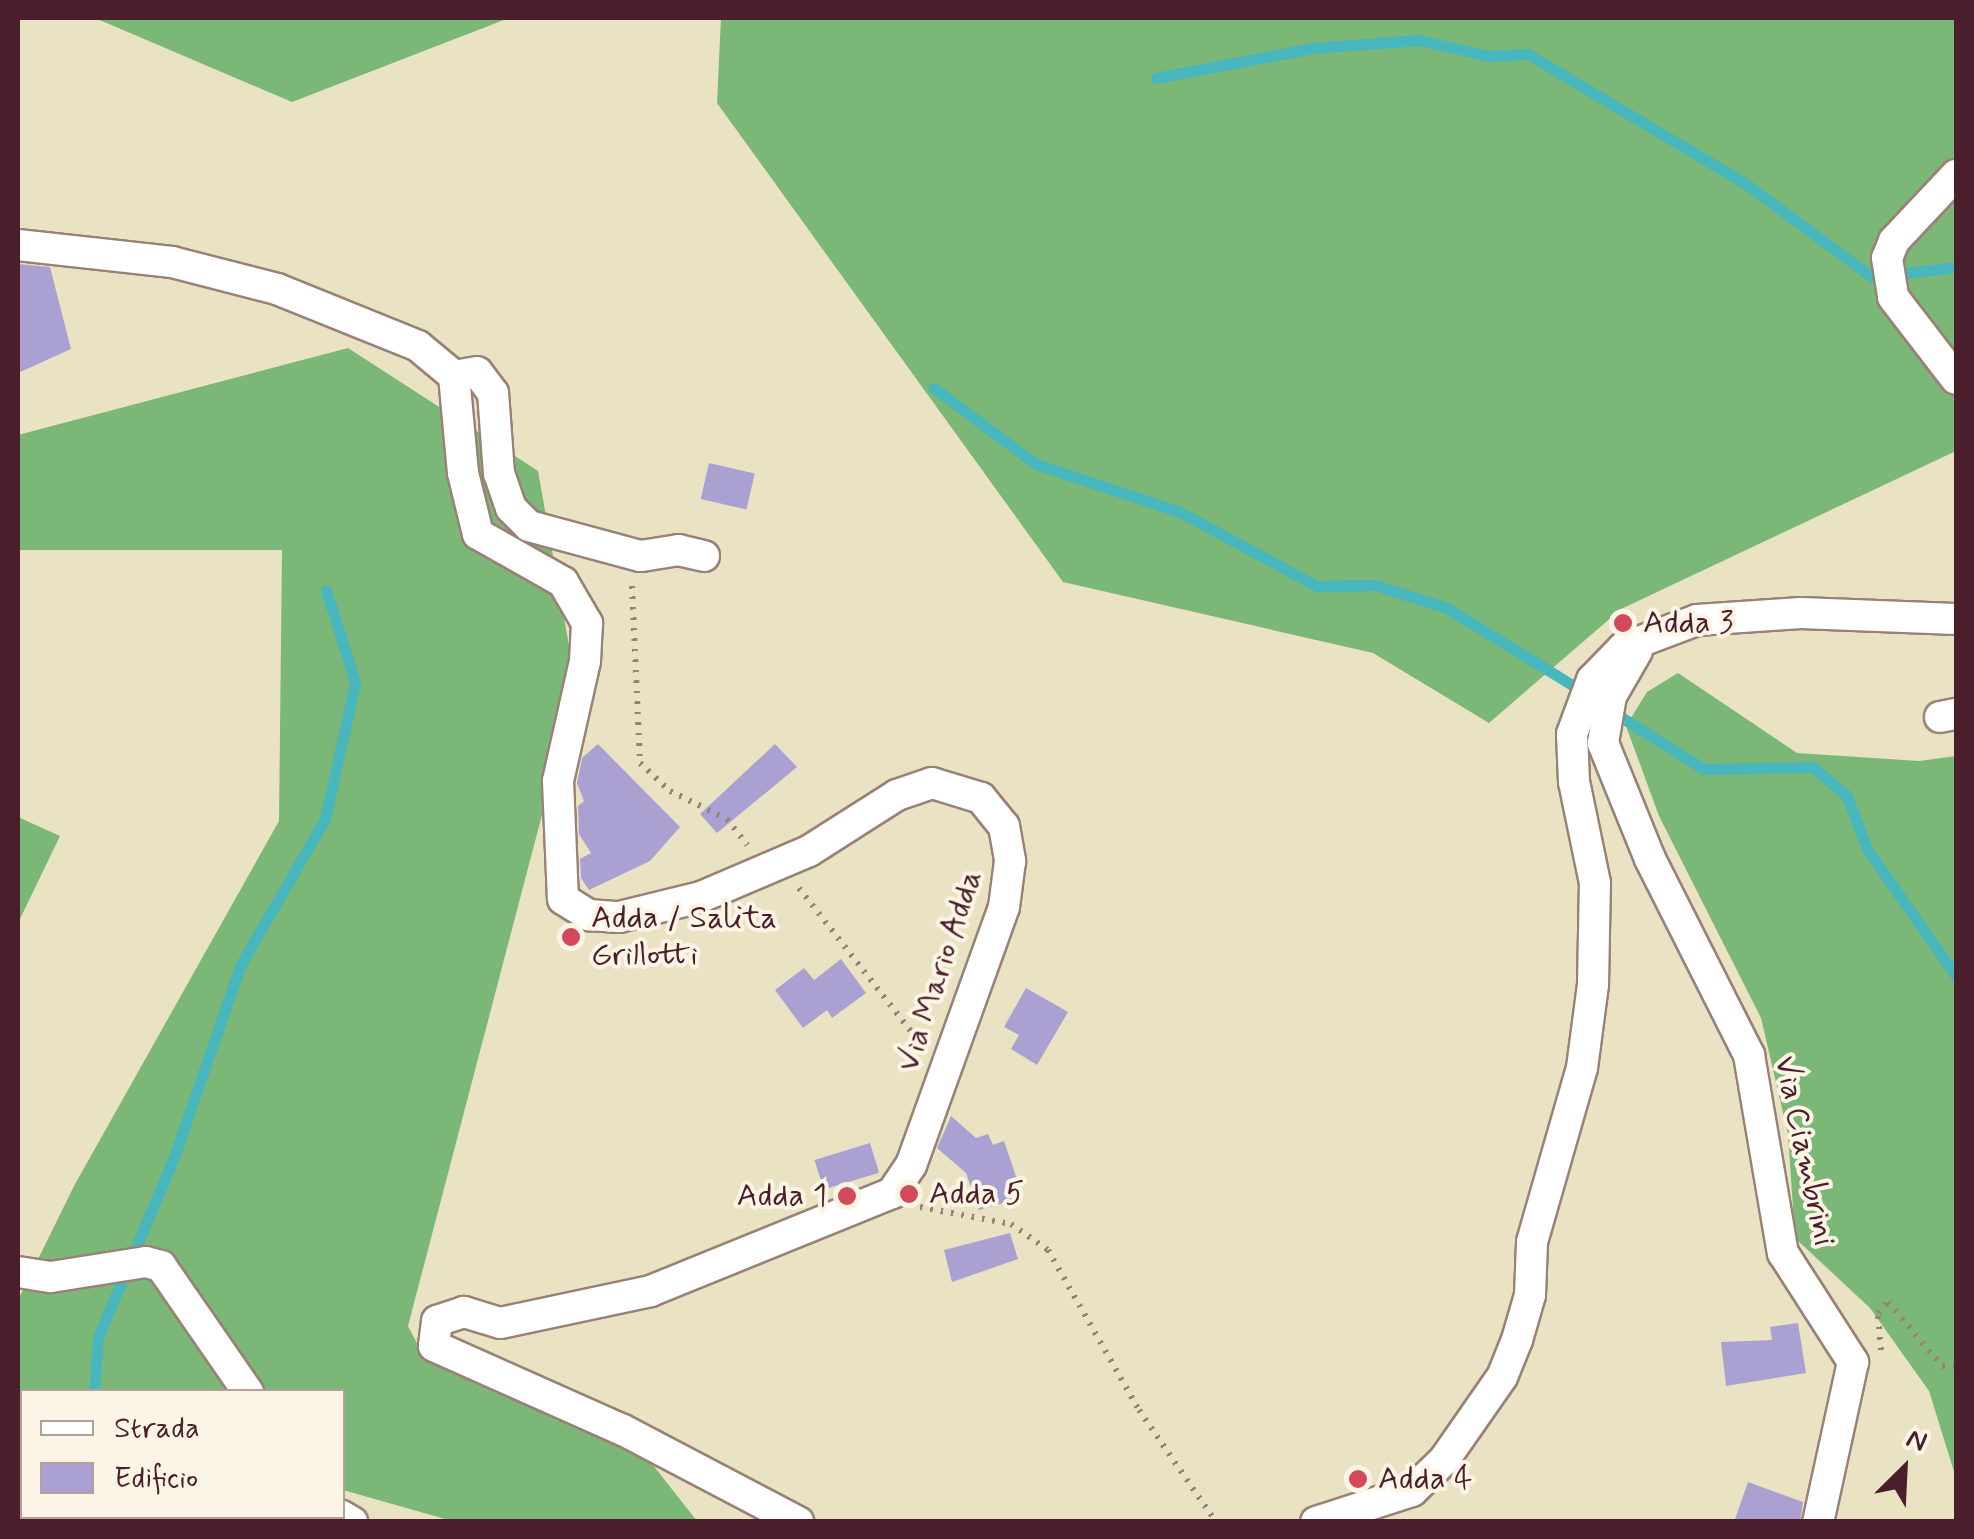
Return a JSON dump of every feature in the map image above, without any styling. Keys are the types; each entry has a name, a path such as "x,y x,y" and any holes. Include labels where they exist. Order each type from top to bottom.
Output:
{"street":[{"path":"1956,176 1894,241 1887,258 1893,298 1956,378"},
{"path":"18,245 172,262 276,289 418,346 454,376 477,372 493,393 499,474 518,518 619,552 704,556"},
{"name":"Via Mario Adda","path":"454,376 463,473 478,534 563,582 586,622 585,661 558,780 563,899 573,908 618,918 701,897 809,850 897,795 932,782 981,798 1004,826 1010,861 1004,907 911,1165 878,1204 650,1291 500,1324 464,1312 437,1321 434,1346 622,1430 798,1522"},
{"path":"1316,1522 1412,1492 1444,1460 1502,1377 1518,1340 1530,1295 1532,1242 1582,1068 1594,984 1595,883 1574,782 1572,734 1592,680 1623,648 1697,620 1801,613 1956,619"},
{"name":"Via Ciambrini","path":"1647,636 1611,696 1604,743 1650,859 1750,1054 1783,1253 1852,1362 1818,1522"},
{"path":"18,1272 50,1277 146,1262 162,1266 246,1389"}],"path":[{"path":"619,552 638,622 636,690"},
{"path":"878,1204 896,1212 949,1208 1036,1238 1139,1410 1216,1522"},
{"path":"1869,1340 1880,1352 1886,1346 1878,1313 1888,1302 1942,1366 1956,1366"}],"green space":[{"path":"95,18 509,18 292,102"},
{"path":"721,18 1956,18 1956,451 1621,609 1489,723 1373,653 1063,582 717,103"},
{"path":"348,348 538,471 576,685 408,1326 422,1353 649,1460 697,1521 452,1521 345,1491 345,1389 20,1389 18,1399 18,1300 74,1186 279,821 282,550 18,550 18,435"},
{"path":"1678,673 1797,753 1919,761 1956,756 1956,1478 1929,1391 1870,1308 1795,1238 1788,1134 1761,1018 1659,816 1626,726 1647,692"},
{"path":"18,817 60,836 18,923"}],"building":[{"path":"18,264 50,267 71,349 18,373"},
{"path":"709,463 755,474 746,510 701,499"},
{"path":"598,744 680,827 650,861 589,890 581,878 580,859 591,853 579,834 578,806 584,801 577,783 582,758"},
{"path":"775,744 797,767 717,833 700,814"},
{"path":"841,959 866,993 832,1018 827,1010 803,1028 775,990 804,968 814,980"},
{"path":"1026,988 1068,1012 1037,1065 1011,1049 1019,1035 1004,1027"},
{"path":"951,1116 976,1138 988,1134 993,1145 1004,1141 1023,1197 979,1210 966,1173 937,1148"},
{"path":"870,1143 879,1173 824,1190 815,1160"},
{"path":"1010,1233 1018,1259 952,1282 944,1250"},
{"path":"1798,1323 1806,1373 1726,1386 1721,1342 1772,1340 1770,1327"},
{"path":"1748,1482 1803,1502 1800,1522 1734,1522"}],"waterway":[{"path":"1156,78 1313,48 1419,40 1489,56 1528,54 1746,184 1872,277 1956,267"},
{"path":"934,388 1036,464 1180,512 1317,586 1375,585 1447,608 1585,693"},
{"path":"94,1389 98,1337 174,1157 240,966 325,819 355,682 326,590"},
{"path":"1613,712 1704,769 1813,767 1847,796 1867,849 1956,976"}],"place":[{"name":"Adda 3","path":"1623,623"},
{"name":"Adda / Salita Grillotti","path":"571,937"},
{"name":"Adda 5","path":"909,1194"},
{"name":"Adda 1","path":"847,1196"},
{"name":"Adda 4","path":"1358,1479"}]}
